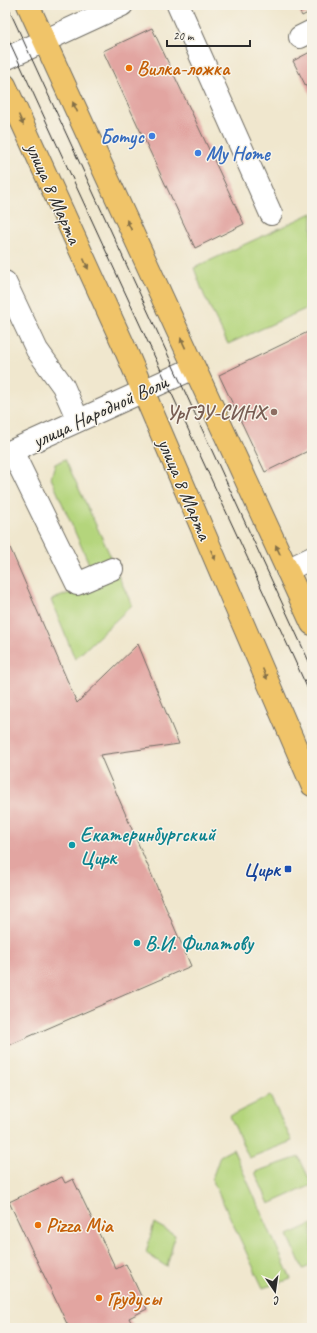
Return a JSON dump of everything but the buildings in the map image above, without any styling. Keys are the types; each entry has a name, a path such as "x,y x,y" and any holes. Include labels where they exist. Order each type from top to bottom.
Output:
{"main road":[{"path":"28,5 312,624"},
{"name":"улица 8 Марта","path":"5,85 143,390 312,785"}],"street":[{"path":"5,59 122,5"},
{"path":"178,5 271,214"},
{"path":"5,282 37,350 63,386 78,420"},
{"name":"улица Народной Воли","path":"8,452 194,368"},
{"path":"8,452 76,584 112,569"},
{"path":"287,570 312,558"}],"green space":[{"path":"312,213 312,306 228,344 204,295 194,268"},
{"path":"65,459 111,557 90,566 51,478 55,464"},
{"path":"118,575 132,605 75,659 51,600"},
{"path":"270,1096 292,1141 249,1158 230,1116"},
{"path":"233,1149 291,1279 263,1288 212,1179 220,1156"},
{"path":"299,1157 312,1185 269,1204 255,1172"},
{"path":"154,1223 175,1235 167,1267 146,1253"},
{"path":"312,1224 312,1265 303,1269 288,1235"}],"tram line":[{"path":"7,5 312,668"},
{"path":"5,32 312,698"}],"place":[{"name":"Вилка-ложка","path":"129,68"},
{"name":"Ботус","path":"152,136"},
{"name":"My Home","path":"198,153"},
{"name":"УрГЭУ-СИНХ","path":"274,412"},
{"name":"Екатеринбургский Цирк","path":"72,845"},
{"name":"Цирк","path":"288,869"},
{"name":"В.И. Филатову","path":"137,943"},
{"name":"Pizza Mia","path":"38,1225"},
{"name":"Грудусы","path":"99,1298"}]}
